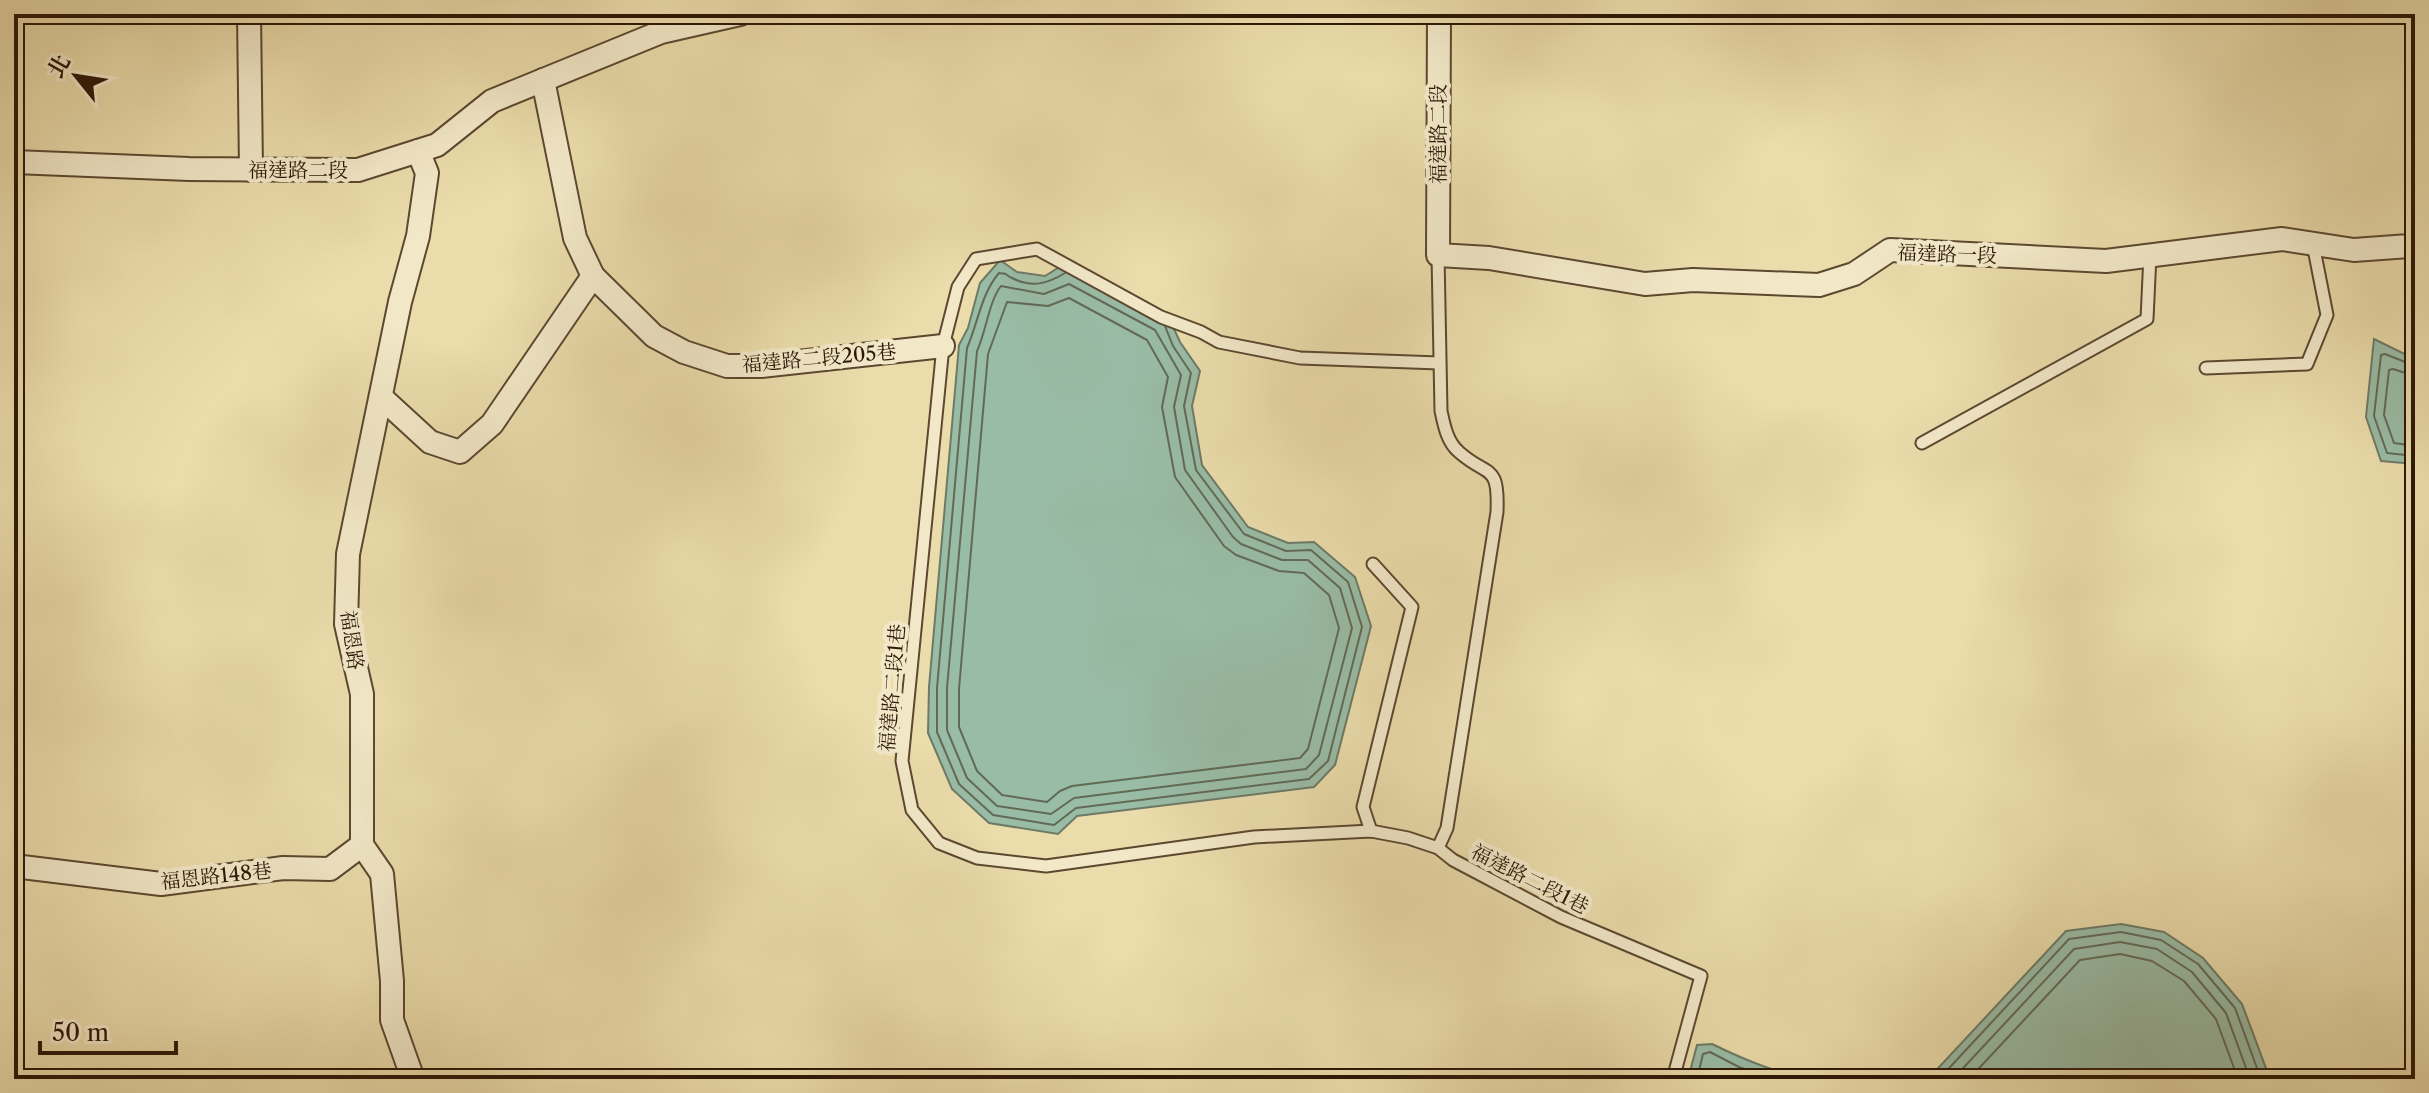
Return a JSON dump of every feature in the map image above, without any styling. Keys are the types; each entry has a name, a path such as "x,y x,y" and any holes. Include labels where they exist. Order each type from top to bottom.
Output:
{"street":[{"path":"249,14 251,170"},
{"name":"福達路二段","path":"14,162 251,170 358,170 437,145 492,101 543,80 661,32 740,14"},
{"name":"福達路二段","path":"1438,255 1439,14"},
{"name":"福達路二段205巷","path":"543,80 575,238 593,276 654,336 684,352 727,366 761,366 943,346"},
{"name":"福恩路","path":"362,845 362,694 346,624 348,554 400,302 418,236 427,173 418,151"},
{"name":"福達路一段","path":"1438,255 1489,258 1645,284 1693,280 1819,285 1854,274 1890,250 2106,261 2282,239 2354,250 2409,246 2415,241"},
{"path":"381,397 430,442 460,452 492,424 593,276"},
{"path":"362,845 382,874 392,981 392,1020 413,1079"},
{"name":"福恩路148巷","path":"14,866 161,884 283,868 330,869 362,845"}],"lane":[{"path":"2206,368 2307,364 2327,315 2313,244"},
{"name":"福達路二段1巷","path":"1439,363 1300,358 1219,342 1161,317 1037,249 976,259 958,287 943,346 902,761 912,810 939,843 977,858 1046,866 1254,837 1371,831 1438,848 1453,860 1561,917 1701,976 1673,1079"},
{"path":"1438,255 1441,411 1447,434 1458,452 1493,475 1498,490 1447,828 1438,848"},
{"path":"1922,443 2147,319 2150,255"},
{"path":"1371,831 1363,807 1412,607 1373,564"}],"water":[{"path":"1000,260 1017,272 1045,276 1066,263 1169,318 1180,342 1200,371 1192,406 1202,465 1248,527 1288,543 1314,542 1355,577 1371,626 1335,765 1314,787 1077,816 1058,834 989,823 952,789 928,733 929,687 959,345 968,328 980,283"},
{"path":"2374,339 2415,359 2415,464 2381,461 2366,417"},
{"path":"2121,924 2164,932 2203,958 2242,1004 2270,1079 1928,1079 2066,931"},
{"path":"1712,1044 1764,1066 1818,1079 1688,1079 1697,1045"}]}
